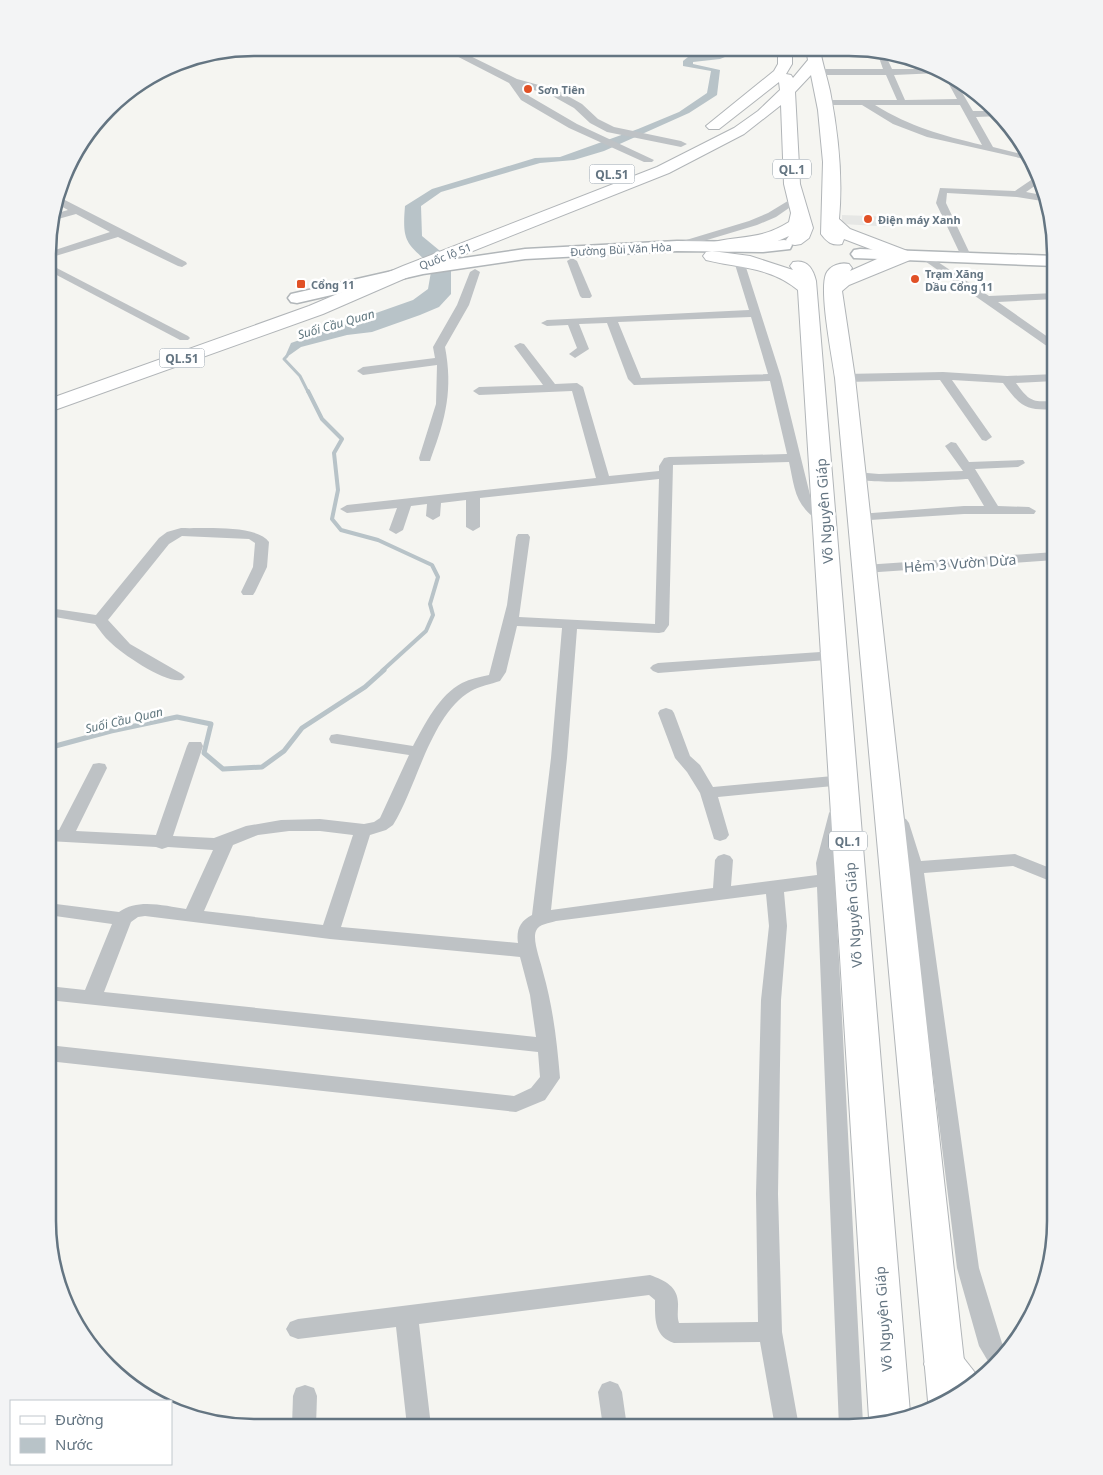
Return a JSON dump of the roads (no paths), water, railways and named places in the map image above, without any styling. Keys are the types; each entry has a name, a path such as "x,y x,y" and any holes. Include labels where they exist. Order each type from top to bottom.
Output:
{"highway":[{"path":"784,70 817,62"},
{"name":"Quốc lộ 51","path":"544,200 648,160 681,144 714,126 738,109 784,70 817,62"},
{"name":"QL.1","path":"817,62 824,103 831,186 830,234 836,240"},
{"name":"Quốc lộ 51","path":"92,371 297,298 355,288 409,271 465,265 663,170 739,131 763,114 784,70"},
{"name":"Võ Nguyên Giáp","path":"784,70 792,184 804,228 803,234 845,378 884,770 952,1385"},
{"path":"712,251 747,245 780,234 797,224 798,206"},
{"path":"830,220 844,233 902,256"},
{"path":"712,251 751,261 792,277 813,264 857,249 850,244 836,240 815,238 813,264"},
{"name":"Quốc lộ 51","path":"412,251 437,241"},
{"path":"813,264 843,282 902,256"},
{"name":"Võ Nguyên Giáp","path":"813,264 825,520 890,1414"},
{"name":"Quốc lộ 51","path":"56,403 316,310 355,288"}],"main road":[{"name":"Đường Bùi Văn Hòa","path":"465,265 525,254 598,248 678,246 813,264 902,256 1047,261"},
{"name":"Đường Bùi Văn Hòa","path":"465,265 531,264 712,251"},
{"path":"355,288 409,271 465,265"}],"street":[{"path":"462,56 513,81 552,92 578,106 594,122 611,130 681,144"},
{"path":"883,59 902,102"},
{"path":"817,62 888,72 926,72"},
{"path":"513,81 525,98 573,126 648,160"},
{"path":"955,87 990,150"},
{"path":"863,102 896,122 930,134 1021,157"},
{"path":"824,103 963,102"},
{"path":"971,114 989,114"},
{"path":"1017,194 1033,182"},
{"path":"967,258 941,203 942,191 948,189 1038,197"},
{"path":"63,203 182,264"},
{"path":"678,246 798,206"},
{"path":"60,216 78,210"},
{"path":"56,250 119,232"},
{"path":"926,257 1047,342"},
{"path":"738,258 775,377 807,506 825,520"},
{"path":"572,261 586,296"},
{"path":"425,458 440,418 444,384 440,345 463,305 465,265"},
{"path":"56,271 184,338"},
{"path":"986,299 1047,296"},
{"path":"547,323 756,313"},
{"path":"611,319 634,379 638,382 775,377"},
{"path":"572,322 584,349 575,354"},
{"path":"1038,336 1047,336"},
{"path":"520,346 550,387"},
{"path":"363,371 443,361"},
{"path":"943,376 986,437"},
{"path":"845,378 943,376 1007,380 1047,378"},
{"path":"1007,380 1025,404 1035,407 1047,406"},
{"path":"479,391 569,386 578,388 604,481"},
{"path":"951,446 994,510"},
{"path":"512,621 659,628 662,625 667,464 669,461 794,458"},
{"path":"854,476 879,478 969,471 1018,463"},
{"path":"347,509 434,501 667,474"},
{"path":"473,496 473,527"},
{"path":"433,516 434,501"},
{"path":"396,530 405,504"},
{"path":"859,518 994,510 1030,511"},
{"path":"100,620 164,541 172,535 181,532 258,538 262,542 260,567 248,592"},
{"path":"99,768 57,835 162,843 214,844 225,843 257,829 284,824 323,825 363,830 380,828 387,821 419,752 450,700 463,689 495,678 498,672 512,621 521,568 523,538"},
{"name":"Hẻm 3 Vườn Dừa","path":"864,569 1047,557"},
{"path":"56,613 100,620 108,632 124,648 177,677"},
{"path":"540,918 559,758 570,624"},
{"path":"658,668 835,656"},
{"path":"666,713 683,758 700,777 708,793 720,835"},
{"path":"337,739 419,752"},
{"path":"162,843 195,746"},
{"path":"884,770 918,882 968,1268 991,1346 995,1354"},
{"path":"708,793 844,783 825,863 851,1419"},
{"path":"330,932 363,830"},
{"path":"192,916 225,843"},
{"path":"722,894 724,860"},
{"path":"914,868 1015,860 1047,874"},
{"path":"56,1054 516,1104 538,1094 550,1078 548,1045 540,995 528,951 526,932 530,924 540,918 826,880"},
{"path":"775,888 778,926 771,1000 767,1169 770,1332 786,1419"},
{"path":"56,910 123,919"},
{"path":"92,997 123,919 133,911 145,910 330,932 528,951"},
{"path":"56,994 548,1045"},
{"path":"298,1328 650,1285 660,1287 665,1293 667,1298 666,1322 668,1329 674,1333 770,1332"},
{"path":"406,1315 418,1419"},
{"path":"610,1392 614,1419"},
{"path":"304,1419 305,1396"}],"water":[{"name":"Suối Cầu Quan","path":"725,56 720,59 693,62 693,64 720,70 717,95 689,113 604,151 574,160 540,163 441,192 421,206 422,236 451,260 451,294 439,307 372,332 347,335 301,347 284,359 291,343 413,300 428,289 432,266 416,252 405,235 405,206 432,189 535,158 560,157 679,112 707,93 711,71 683,66 683,61 688,57"}],"waterway":[{"name":"Suối Cầu Quan","path":"287,356 284,359 300,376 308,392"},
{"name":"Suối Cầu Quan","path":"308,391 322,419 342,439 334,453 338,490 332,519 341,530 378,540 432,565 438,577 430,604 433,615 426,631 382,671"},
{"name":"Suối Cầu Quan","path":"56,746 111,731 177,717 211,724 204,753 223,769 262,767 284,751 302,728 365,687 384,670"}],"place":[{"name":"Sơn Tiên","path":"528,89"},
{"name":"Điện máy Xanh","path":"868,219"},
{"name":"Trạm Xăng Dầu Cổng 11","path":"915,279"},
{"name":"Cổng 11","path":"301,284"}]}
